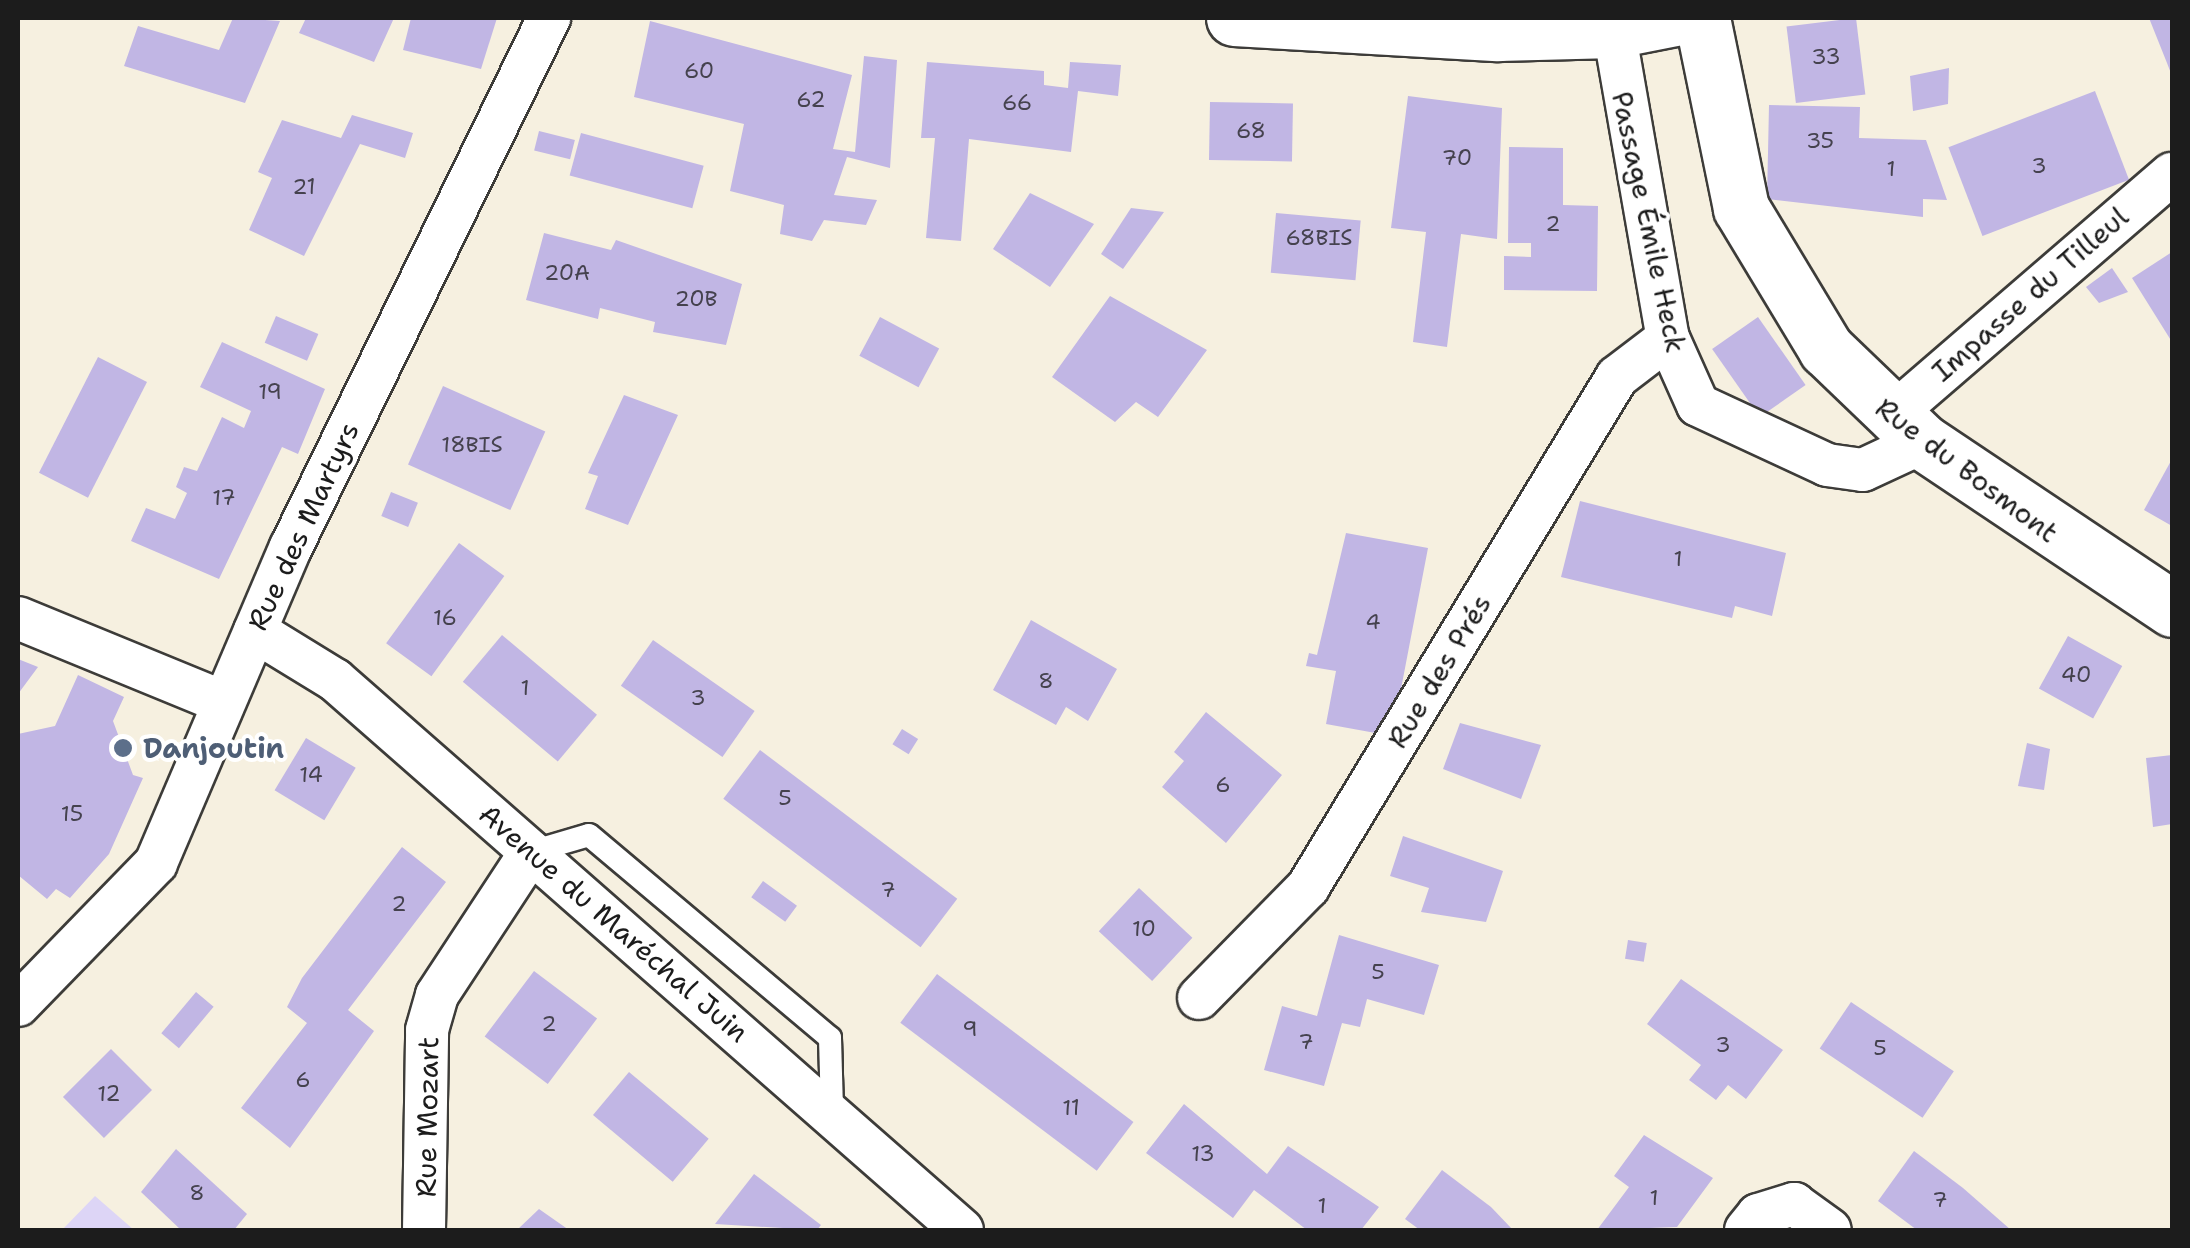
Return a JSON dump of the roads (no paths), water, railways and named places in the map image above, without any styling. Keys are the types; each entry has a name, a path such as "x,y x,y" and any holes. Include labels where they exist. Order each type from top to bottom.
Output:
{"street":[{"name":"Rue des Martyrs","path":"18,1005 156,864 254,631 549,18"},
{"path":"1234,18 1614,30 1675,18"},
{"name":"Rue du Bosmont","path":"1702,18 1727,168 1763,254 1826,350 1906,430 2172,608"},
{"name":"Passage Émile Heck","path":"1614,30 1668,338 1698,404 1786,453 1863,470 1906,430"},
{"name":"Impasse du Tilleul","path":"1906,430 2172,174"},
{"name":"Rue des Prés","path":"1198,998 1308,887 1617,377 1668,338"},
{"path":"18,618 223,702"},
{"name":"Avenue du Maréchal Juin","path":"254,631 335,680 832,1111 962,1230"},
{"name":"Rue Mozart","path":"424,1230 428,1030 436,996 530,852"},
{"path":"1746,1230 1758,1214 1794,1204 1830,1230"}],"place":[{"name":"Danjoutin","path":"123,748"}]}
